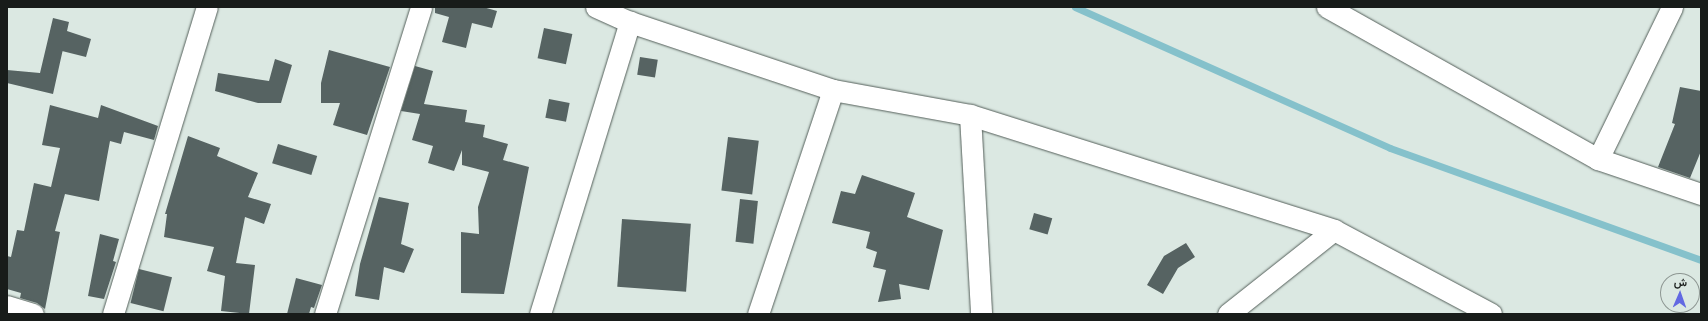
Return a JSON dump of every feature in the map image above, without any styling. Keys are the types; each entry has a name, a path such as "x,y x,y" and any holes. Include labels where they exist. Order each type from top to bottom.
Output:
{"street":[{"path":"112,314 207,7"},
{"path":"325,314 421,7"},
{"path":"596,7 630,22 833,90 970,115 1334,230 1491,314"},
{"path":"1327,7 1598,159 1701,194"},
{"path":"1598,159 1672,7"},
{"path":"540,314 630,22"},
{"path":"758,314 833,90"},
{"path":"970,115 981,314"},
{"path":"1228,314 1334,230"},
{"path":"7,306 33,314"}],"building":[{"path":"435,7 483,7 497,11 492,28 472,23 466,48 442,42 449,17 435,13"},
{"path":"53,18 69,22 67,31 91,39 86,57 63,51 53,94 7,83 7,70 40,73"},
{"path":"544,28 572,34 566,64 538,58"},
{"path":"329,50 390,67 367,135 333,125 340,103 321,103 321,83"},
{"path":"640,57 658,60 655,78 637,75"},
{"path":"275,59 292,65 281,103 258,103 215,91 218,73 269,81"},
{"path":"415,66 433,71 424,104 467,110 465,122 485,125 483,137 508,144 503,160 529,167 504,294 461,293 461,232 479,234 478,207 489,172 462,165 462,150 454,171 428,163 433,146 412,140 420,114 401,111"},
{"path":"1680,87 1701,91 1701,151 1690,178 1658,167 1675,124 1672,123"},
{"path":"549,99 570,103 566,122 545,118"},
{"path":"50,105 98,118 101,105 158,126 154,140 124,132 121,144 110,141 99,201 65,194 55,231 60,232 45,309 37,303 20,298 21,293 7,289 7,256 11,257 17,230 24,231 34,183 51,187 60,148 42,145"},
{"path":"188,136 220,148 217,156 258,173 248,197 271,204 264,224 245,217 236,263 255,265 249,314 221,311 225,276 207,271 214,247 164,237 167,214 165,214"},
{"path":"728,137 759,141 752,194 721,191"},
{"path":"278,144 317,156 311,175 272,163"},
{"path":"862,175 915,193 907,217 943,230 929,290 899,284 901,299 878,302 886,270 873,267 877,252 866,248 870,232 832,223 841,191 855,194"},
{"path":"379,197 409,203 401,244 414,249 404,273 384,267 379,300 355,296 360,264"},
{"path":"740,199 758,201 753,244 736,242"},
{"path":"1034,213 1052,218 1048,235 1029,229"},
{"path":"622,219 691,224 686,292 617,287"},
{"path":"100,234 119,239 113,261 116,262 104,299 88,296"},
{"path":"1186,243 1195,257 1178,268 1163,294 1147,285 1164,256"},
{"path":"139,269 172,277 164,311 131,303"},
{"path":"296,278 322,285 314,308 311,307 309,314 287,314"}],"waterway":[{"path":"1075,7 1390,148 1701,260"}]}
